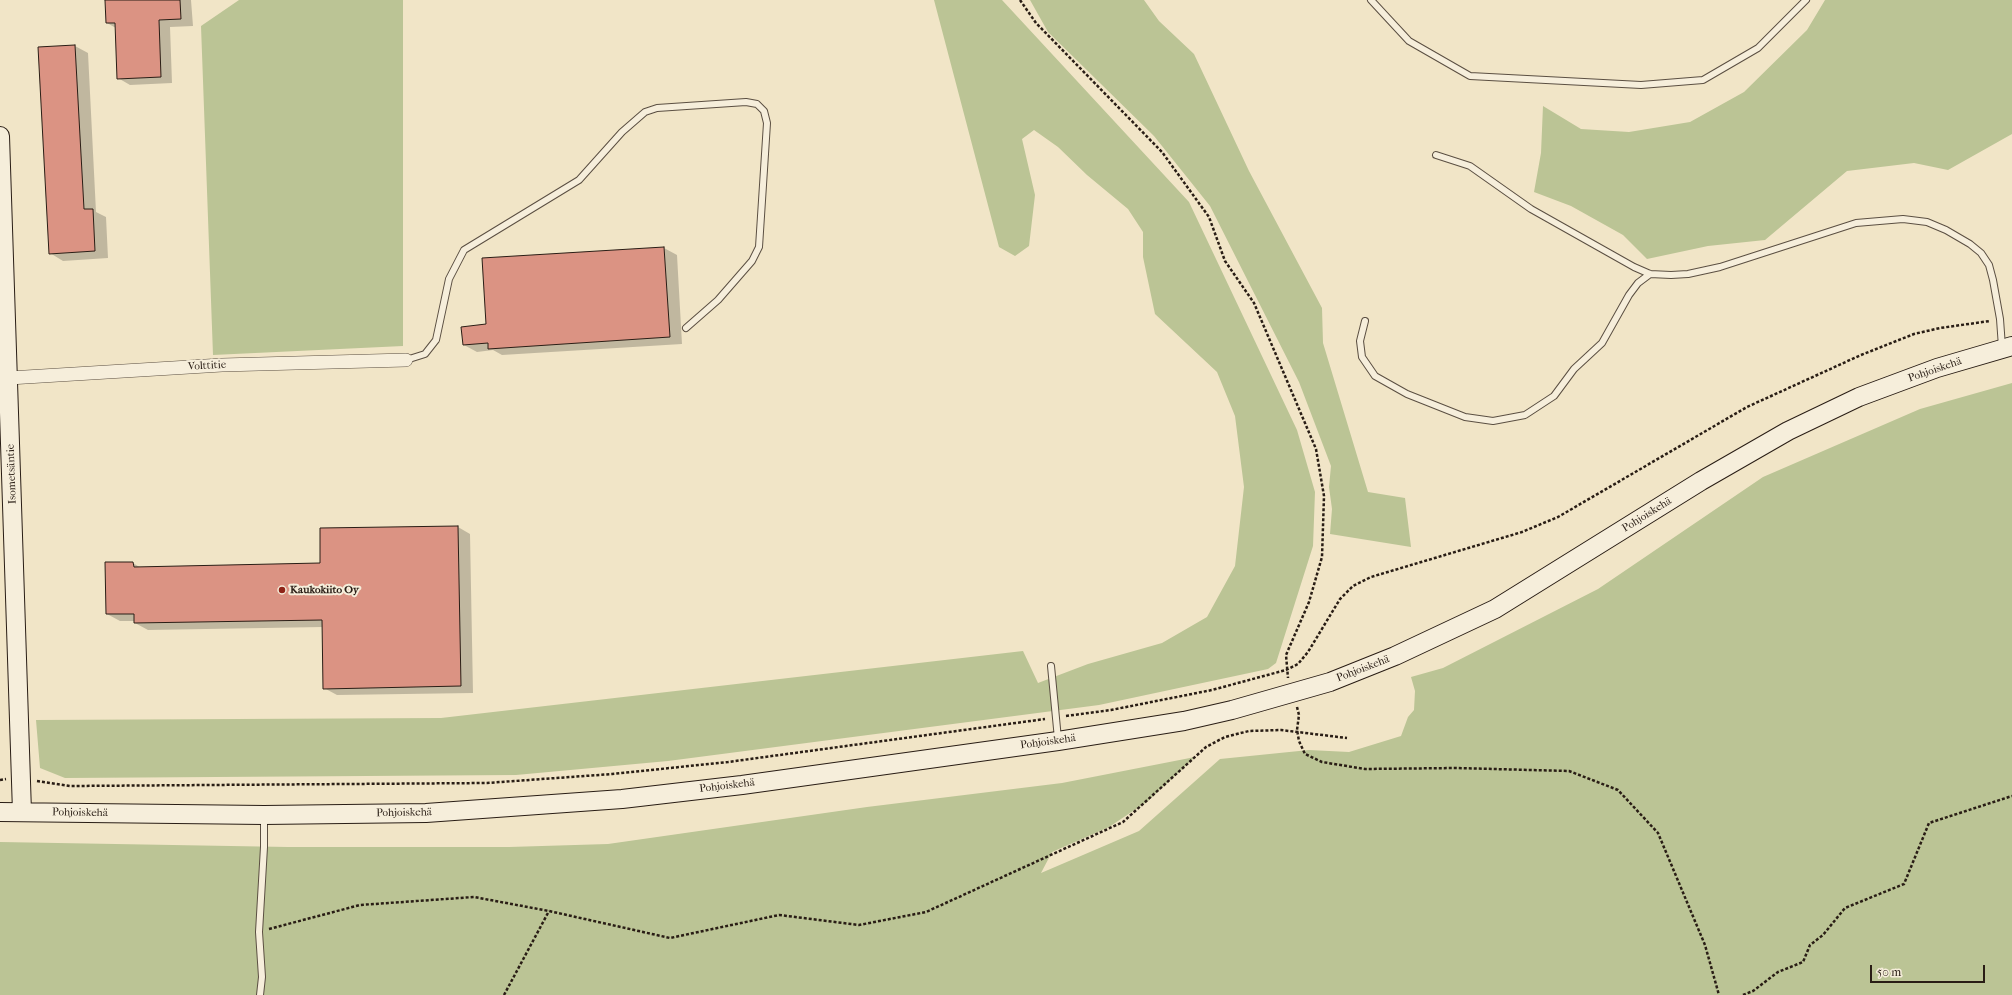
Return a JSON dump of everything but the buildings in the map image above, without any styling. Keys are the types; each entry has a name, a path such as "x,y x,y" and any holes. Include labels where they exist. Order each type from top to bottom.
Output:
{"main road":[{"name":"Isometsäntie","path":"0,136 4,378 22,779 22,812"},
{"name":"Pohjoiskehä","path":"0,812 264,815 426,813 622,799 1058,741 1184,721 1232,710 1330,682 1395,656 1495,609 1701,481 1788,432 1859,397 1937,368 2007,347"}],"street":[{"name":"Volttitie","path":"4,378 222,365 406,360"}],"lane":[{"path":"1371,0 1409,41 1470,76 1641,86 1703,80 1758,48 1806,0"},
{"path":"406,360 425,354 436,340 449,279 464,250 579,180 622,132 645,112 657,108 739,102 757,104 764,111 767,124 759,247 752,261 718,300 686,328"},
{"path":"1436,155 1470,166 1531,209 1650,274 1688,274 1720,267 1856,223 1903,218 1926,222 1960,237 1981,253 1989,265 2007,347"},
{"path":"1365,321 1360,341 1362,357 1375,376 1407,394 1465,417 1493,422 1525,415 1554,396 1574,369 1602,343 1629,295 1638,283 1650,274"},
{"path":"1051,666 1057,717 1058,741"},
{"path":"260,995 262,977 259,932 264,847 264,815"}],"path":[{"path":"1020,0 1036,23 1162,152 1209,217 1225,261 1254,303 1316,449 1324,496 1322,557 1309,602 1286,655 1286,670"},
{"path":"0,780 22,779 70,786 487,783 612,774 728,762 1111,710 1212,690 1286,670 1298,664 1308,652 1340,598 1353,586 1371,577 1522,532 1558,516 1747,407 1861,355 1914,334 1940,328 2000,319"},
{"path":"1297,730 1299,741 1305,754 1322,762 1365,769 1456,768 1569,771 1618,790 1658,833 1705,945 1719,995"},
{"path":"259,932 360,906 474,897 549,911 670,938 779,915 859,925 926,912 1123,822 1206,747 1225,737 1249,731 1297,730 1347,738"},
{"path":"1743,995 1752,991 1778,972 1802,962 1810,945 1822,935 1845,908 1904,884 1929,823 2012,796"},
{"path":"504,995 549,911"}],"green space":[{"path":"239,0 403,0 403,346 213,355 201,26"},
{"path":"934,0 1002,0 1189,202 1297,430 1315,492 1313,546 1276,663 1268,669 1099,705 668,761 516,775 65,778 40,768 36,720 441,718 1023,651 1038,683 1088,664 1162,643 1207,617 1235,566 1244,487 1235,416 1217,372 1155,314 1143,257 1143,232 1128,209 1087,175 1058,147 1034,130 1022,139 1035,195 1029,246 1015,256 999,247"},
{"path":"1030,0 1144,0 1159,21 1194,54 1249,171 1322,308 1323,343 1368,492 1405,498 1411,547 1330,534 1332,509 1329,487 1331,466 1299,382 1210,206 1154,136 1048,32"},
{"path":"1825,0 2012,0 2012,134 1948,170 1914,163 1847,171 1765,240 1708,246 1647,259 1623,235 1571,206 1534,192 1541,153 1543,106 1581,129 1629,132 1690,122 1744,92 1807,30"},
{"path":"2012,383 2012,995 0,995 0,842 288,847 509,847 608,844 867,807 1062,783 1195,757 1148,801 1109,827 1052,852 1041,873 1139,831 1220,759 1309,750 1349,752 1401,736 1408,717 1414,710 1415,691 1411,677 1443,668 1598,589 1763,477 1920,409"}],"place":[{"name":"Kaukokiito Oy","path":"282,590"}]}
